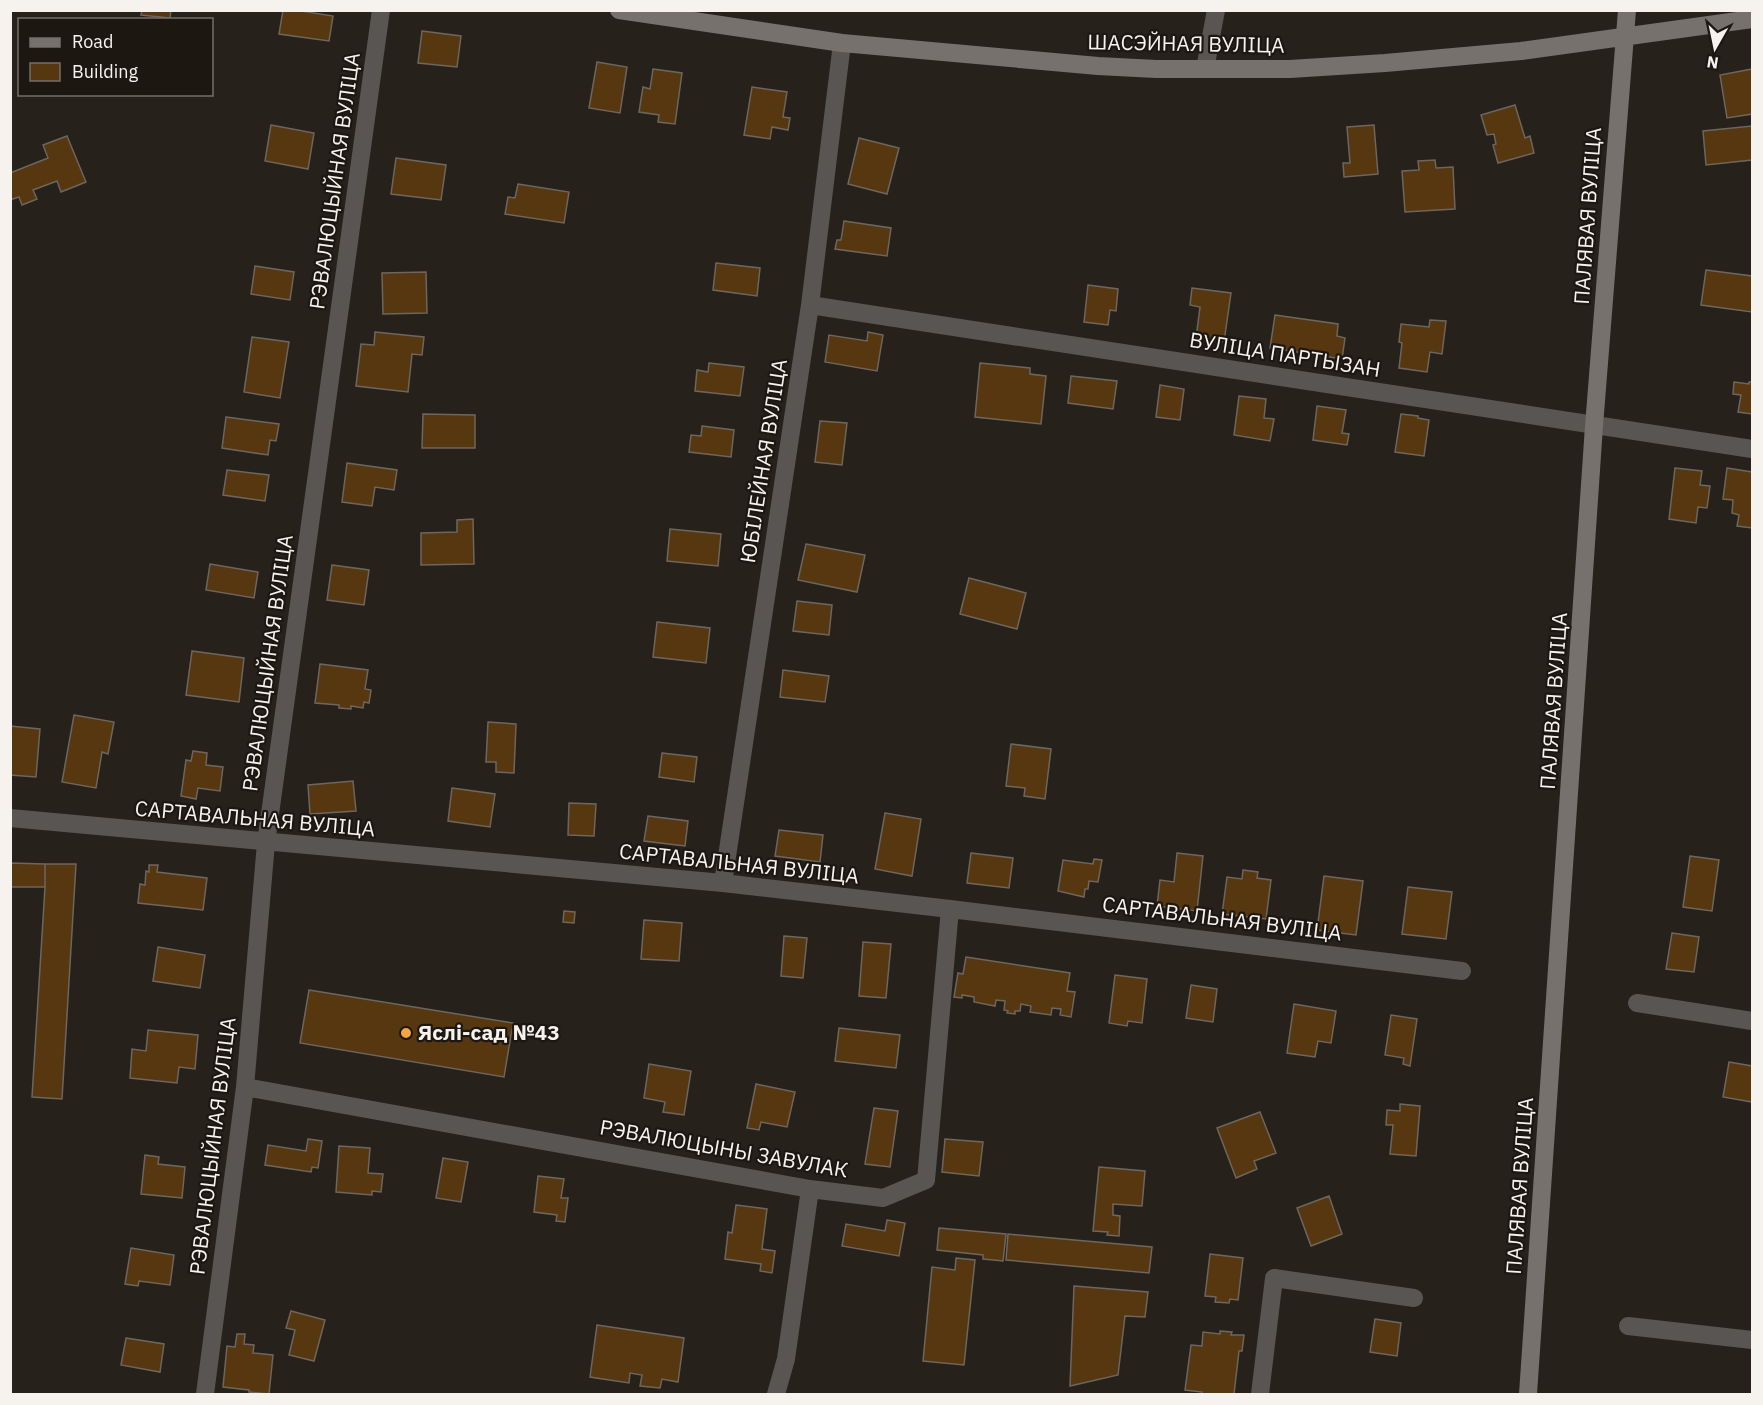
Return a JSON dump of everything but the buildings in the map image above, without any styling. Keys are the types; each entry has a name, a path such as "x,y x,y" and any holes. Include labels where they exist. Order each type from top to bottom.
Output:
{"main road":[{"name":"ШАСЭЙНАЯ ВУЛІЦА","path":"619,10 842,44 1098,66 1205,69 1290,69 1521,51 1752,19"},
{"name":"ПАЛЯВАЯ ВУЛІЦА","path":"1528,1395 1594,426 1627,10"}],"street":[{"name":"РЭВАЛЮЦЫЙНАЯ ВУЛІЦА","path":"205,1395 245,1087 266,843 381,10"},
{"path":"1205,69 1216,10"},
{"name":"ЮБІЛЕЙНАЯ ВУЛІЦА","path":"723,884 810,305 842,44"},
{"name":"ВУЛІЦА ПАРТЫЗАН","path":"810,305 1752,449"},
{"name":"САРТАВАЛЬНАЯ ВУЛІЦА","path":"10,818 723,884 1462,971"},
{"name":"РЭВАЛЮЦЫНЫ ЗАВУЛАК","path":"245,1087 810,1189 883,1198 926,1180 950,909"},
{"path":"1637,1003 1752,1021"},
{"path":"776,1395 786,1359 810,1189"},
{"path":"1260,1395 1274,1278 1414,1298"},
{"path":"1628,1326 1752,1340"}],"place":[{"name":"Яслі-сад №43","path":"406,1033"}]}
